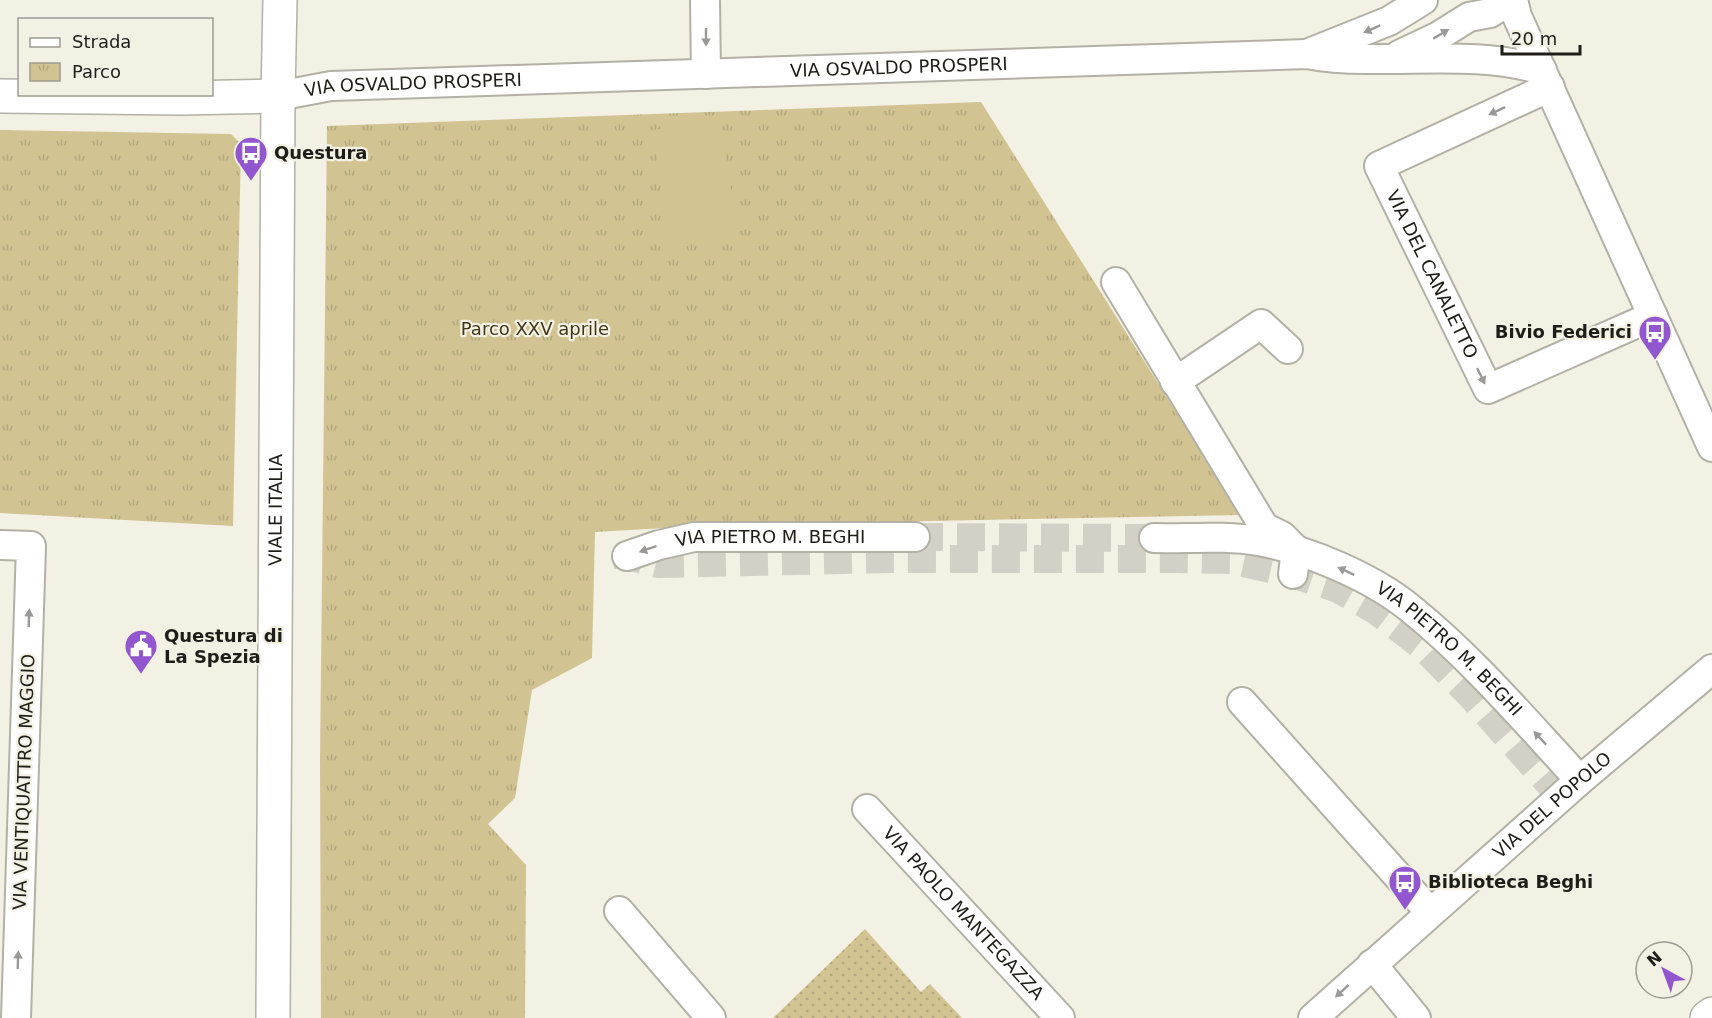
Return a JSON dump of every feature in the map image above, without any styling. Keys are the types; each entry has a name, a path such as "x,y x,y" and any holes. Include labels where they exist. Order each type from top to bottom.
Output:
{"main road":[{"name":"VIALE ITALIA","path":"273,1018 280,0"},
{"path":"0,96 160,98 278,96"},
{"path":"1707,1018 1712,1014"}],"street":[{"path":"705,0 706,74"},
{"path":"1307,54 1389,21 1423,0"},
{"name":"VIA OSVALDO PROSPERI","path":"278,96 331,86 1307,54 1321,57 1389,60 1437,37 1469,17 1490,13 1501,6 1502,0"},
{"path":"1512,0 1517,16 1712,447"},
{"path":"1389,60 1487,60 1520,63 1546,78"},
{"name":"VIA DEL CANALETTO","path":"1546,78 1379,166 1488,389 1653,316"},
{"name":"VIA PIETRO M. BEGHI","path":"1116,282 1264,527 1282,536 1294,562"},
{"path":"1175,382 1261,324 1288,349"},
{"name":"VIA PIETRO M. BEGHI","path":"627,556 659,545 694,537 915,537"},
{"name":"VIA PIETRO M. BEGHI","path":"1154,538 1234,538 1294,562 1313,556 1372,584 1409,607 1449,642 1580,780"},
{"name":"VIA VENTIQUATTRO MAGGIO","path":"0,545 31,546 16,1018"},
{"name":"VIA DEL POPOLO","path":"1313,1018 1580,780 1712,669"},
{"path":"1242,702 1430,912"},
{"name":"VIA PAOLO MANTEGAZZA","path":"867,809 1060,1018"},
{"path":"619,911 711,1018"},
{"path":"1372,964 1416,1018"}],"green space":[{"name":"Parco XXV aprile","path":"981,102 1241,515 717,525 595,532 592,658 532,690 515,798 488,824 526,865 525,1018 321,1018 320,761 327,126"},
{"path":"720,120 738,236 670,244 653,130"},
{"path":"0,130 231,134 241,144 233,526 0,513"},
{"path":"865,929 921,992 930,984 962,1018 773,1018"}],"tunnel":[{"path":"915,537 1154,538"},
{"path":"628,568 627,556 658,564 890,559 1178,559 1230,560 1293,574 1338,589 1375,610 1423,647 1471,696 1561,797"}],"place":[{"name":"Questura","path":"251,182"},
{"name":"Bivio Federici","path":"1655,361"},
{"name":"Questura di La Spezia","path":"141,675"},
{"name":"Biblioteca Beghi","path":"1405,911"}]}
